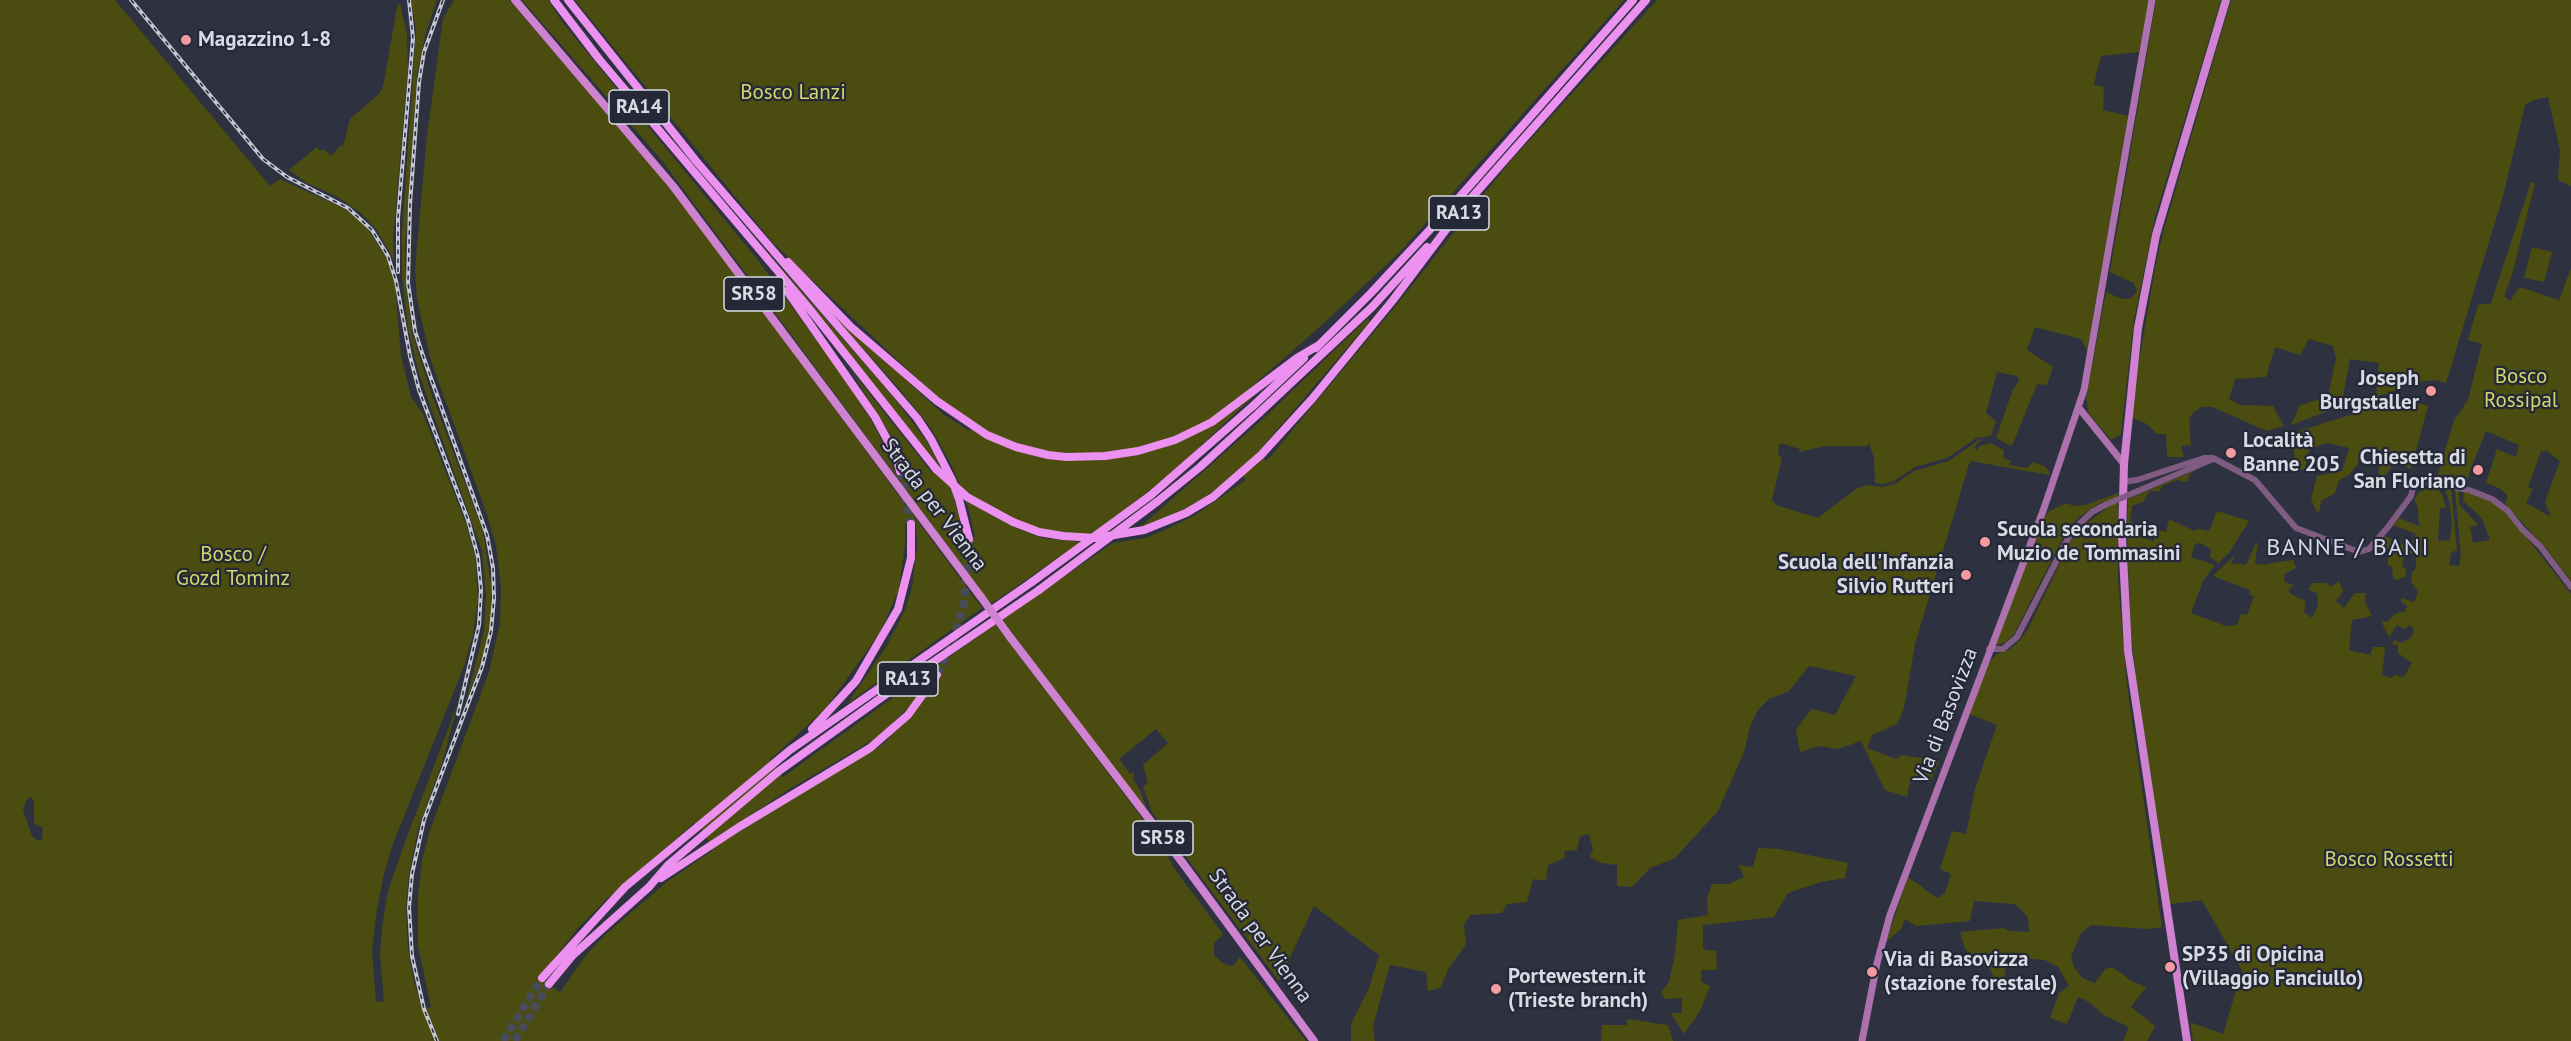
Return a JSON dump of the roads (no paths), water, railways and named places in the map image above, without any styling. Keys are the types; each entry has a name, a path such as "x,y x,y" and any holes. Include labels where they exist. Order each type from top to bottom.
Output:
{"highway":[{"name":"RA14","path":"554,0 599,59 759,252"},
{"name":"RA14","path":"568,0 759,235"},
{"name":"RA13","path":"1633,0 1450,208 1371,293 1256,410 1151,495 1032,582 790,750 776,768 668,865 649,887 545,981 625,887 697,826 776,768 1039,590 1166,494 1372,307 1461,211 1646,0"},
{"path":"759,252 808,307 936,469 967,497 985,509 1039,531 1063,536 1096,538 1152,528 1186,513 1213,496 1261,455 1312,399 1461,211"},
{"path":"759,235 771,244 851,327 937,401 987,435 1031,452 1066,457 1104,456 1138,451 1175,440 1212,422 1298,357 1318,345"},
{"path":"759,235 899,397 926,432 943,461 959,499 969,539"},
{"path":"759,252 863,398 886,435 900,471"},
{"path":"790,750 844,697 888,629 898,609 908,574 911,558 911,524"},
{"path":"649,887 720,839 870,748 908,715 937,675"}],"main road":[{"name":"Strada per Vienna","path":"514,0 673,186 1010,637 1216,906 1314,1041"},
{"name":"Via di Basovizza","path":"1862,1041 1876,963 1890,915 2079,408 2152,0"},
{"path":"2187,1041 2128,651 2123,587 2123,482 2138,328 2156,235 2226,0"},
{"path":"2079,408 2124,464"}],"street":[{"path":"1989,649 2003,648 2017,637 2072,531 2092,512 2213,458"},
{"path":"2123,482 2155,475 2200,459 2213,458 2255,480 2300,530 2359,552 2369,549 2388,528 2411,496 2415,480 2469,490 2497,502 2540,546 2571,587"}],"tunnel":[{"path":"900,471 911,524"},
{"path":"937,675 953,642 964,604 969,539"},
{"path":"503,1041 542,978"},
{"path":"515,1041 549,984"}],"railway":[{"path":"131,0 263,159 287,177 348,208 372,230 388,256 396,281 419,390 468,520 478,557 481,590 479,625 458,714"},
{"path":"398,272 398,218 413,38 409,0"},
{"path":"437,1041 424,1009 412,956 409,907 412,874 424,820 482,667 491,631 494,598 493,568 487,535 415,331 408,283 410,204 419,82 424,52 443,0"}],"place":[{"name":"Magazzino 1-8","path":"186,40"},
{"name":"Joseph Burgstaller","path":"2431,391"},
{"name":"Località Banne 205","path":"2231,453"},
{"name":"Chiesetta di San Floriano","path":"2478,470"},
{"name":"Scuola secondaria Muzio de Tommasini","path":"1985,542"},
{"name":"Scuola dell'Infanzia Silvio Rutteri","path":"1966,575"},
{"name":"SP35 di Opicina (Villaggio Fanciullo)","path":"2170,967"},
{"name":"Via di Basovizza (stazione forestale)","path":"1872,972"},
{"name":"Portewestern.it (Trieste branch)","path":"1496,989"}],"district":[{"name":"BANNE / BANI","path":"2348,548"}],"park label":[{"name":"Bosco Lanzi","path":"793,93"},
{"name":"Bosco Rossipal","path":"2521,389"},
{"name":"Bosco / Gozd Tominz","path":"233,567"},
{"name":"Bosco Rossetti","path":"2389,860"}]}
